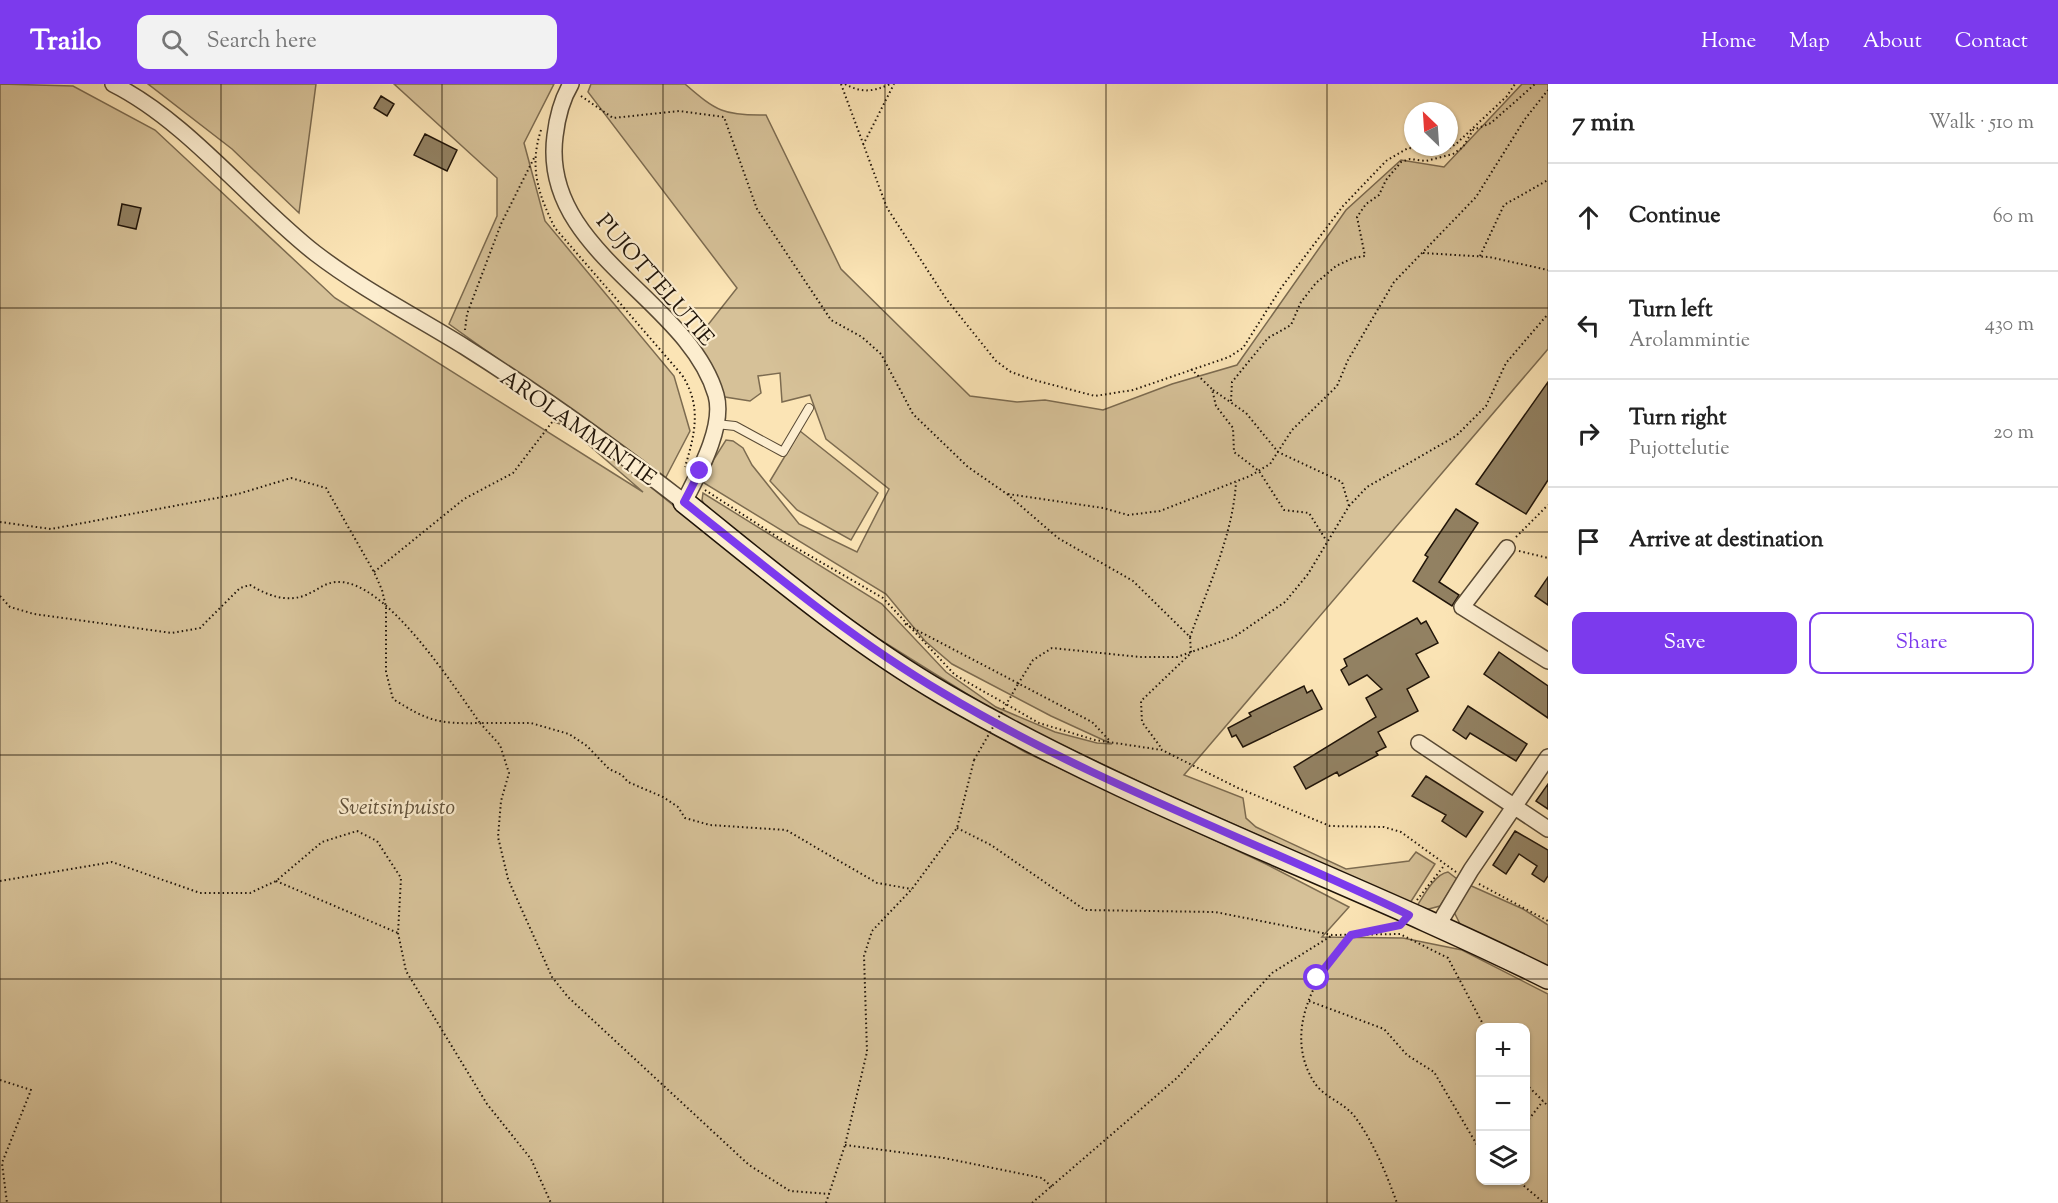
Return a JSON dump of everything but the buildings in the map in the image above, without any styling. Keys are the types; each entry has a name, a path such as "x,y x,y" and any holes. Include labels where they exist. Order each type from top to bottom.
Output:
{"street":[{"name":"AROLAMMINTIE","path":"113,84 149,105 214,161 263,210 317,254 562,409 852,634 942,693 1132,792 1548,978"},
{"name":"PUJOTTELUTIE","path":"570,86 556,123 553,148 560,192 584,232 624,279 672,327 702,367 716,395 716,424 684,502"},
{"path":"1507,548 1462,607 1548,661"},
{"path":"1419,743 1548,829"},
{"path":"1437,927 1466,878 1548,757"}],"lane":[{"path":"716,424 735,426 783,452 809,408"}],"path":[{"path":"843,84 858,91 877,90 892,84"},
{"path":"843,84 862,145 883,199 900,230 947,300 996,361 1011,372 1034,381 1095,396 1133,390 1229,357 1243,348 1281,288 1343,206 1386,161 1408,148 1446,150 1456,144 1507,96 1515,84"},
{"path":"862,145 892,84"},
{"path":"1231,401 1232,382 1268,338 1291,325 1301,302 1316,283 1336,266 1365,256 1357,217 1366,204 1379,195 1386,180 1401,162 1410,159 1426,160 1453,154 1463,147 1473,130 1491,123 1535,84"},
{"path":"570,86 613,118 679,111 724,117 757,209 831,320 862,337 881,354 913,414 968,467 1007,494 1058,538 1133,581 1190,637"},
{"path":"1007,494 1103,508 1128,515 1160,511 1236,482 1270,464 1292,430 1337,386 1348,360 1394,282 1476,197 1526,119 1548,90"},
{"path":"467,348 464,328 471,304 501,224 534,158"},
{"path":"1480,256 1504,205 1548,180"},
{"path":"1422,253 1480,256 1548,270"},
{"path":"826,1203 845,1145 867,1052 864,956 872,931 912,889 957,828 974,760 1033,660 1053,648 1140,657 1177,657 1234,637 1285,602 1308,574 1326,540 1349,506 1367,487 1456,436 1486,406 1506,363 1548,314"},
{"path":"1191,369 1212,389 1246,413 1278,452 1342,482 1349,506"},
{"path":"1212,389 1216,406 1233,428 1234,452 1259,471 1284,510 1310,513 1326,540"},
{"path":"374,572 464,499 513,474 562,409"},
{"path":"0,522 51,528 238,494 291,477 326,488 374,572 386,607 386,672 393,699 423,718 452,724 531,723 569,734 587,746 609,769 622,775 628,782 663,796 678,807 685,818 710,825 786,830 877,883 912,889"},
{"path":"694,482 779,538 883,598 938,660 971,687 1039,723 1095,740 1162,750 1238,788 1330,826 1384,827 1401,832 1444,866 1497,891 1548,921"},
{"path":"1162,750 1142,722 1141,701 1191,653 1190,637 1225,542 1235,501 1236,482"},
{"path":"1548,505 1507,548 1548,558"},
{"path":"0,596 10,607 34,614 172,633 200,628 240,588 250,585 271,597 305,595 317,588 336,582 358,587 386,607 417,637 480,723 500,745 509,773 501,801 498,837 508,879 552,977 568,997 659,1084 749,1165 790,1191 830,1194"},
{"path":"904,623 1092,722 1110,741"},
{"path":"957,828 991,845 1085,910 1215,912 1332,935 1400,934 1448,958 1482,1023"},
{"path":"0,881 112,862 200,893 250,893 276,881 322,842 357,831 377,841 400,878 398,933 406,971 487,1104 531,1159 551,1203"},
{"path":"1397,1203 1384,1167 1354,1116 1314,1083 1300,1050 1300,1025 1317,978 1351,935 1400,925 1444,866"},
{"path":"276,881 398,933"},
{"path":"1032,1203 1177,1077 1272,973 1332,935"},
{"path":"1309,1001 1384,1029 1407,1055 1434,1072 1476,1143"},
{"path":"0,1080 31,1090 2,1163 7,1203"},
{"path":"1530,1088 1548,1106"},
{"path":"1530,1118 1543,1101"},
{"path":"845,1145 955,1160 1042,1178 1052,1187"},
{"path":"1522,1185 1544,1203"}],"green space":[{"name":"Sveitsinpuisto","path":"0,84 73,86 155,130 335,298 643,492 569,428 555,422 561,416 570,422 823,626 915,689 1025,752 1266,864 1349,907 1322,937 1403,938 1462,950 1548,994 1548,1203 0,1203"},
{"path":"148,84 316,84 299,213 232,149"},
{"path":"394,84 554,84 524,143 545,221 674,376 690,431 665,479 449,324 497,216 497,178"},
{"path":"591,84 685,84 721,110 730,113 766,115 841,269 970,396 1017,402 1045,400 1103,410 1172,384 1237,365 1346,210 1401,160 1444,167 1454,156 1458,156 1458,152 1522,84 1548,84 1548,349 1184,775 1243,798 1246,818 1256,827 1346,869 1409,861 1416,852 1435,864 1410,903 1155,789 1007,719 879,639 825,601 706,508 702,500 703,493 882,604 946,672 996,707 1055,732 1097,743 1112,744 1051,716 952,664 925,641 886,594 704,483 714,459 726,440 733,441 743,448 752,465 799,524 857,552 889,489 826,439 810,395 782,402 780,373 758,376 761,393 750,401 725,397 696,340 737,288 588,92"},
{"path":"800,431 878,493 851,540 797,510 770,481"},
{"path":"1448,872 1457,879 1440,906 1425,910 1417,906 1434,881"},
{"path":"1467,884 1523,909 1548,925 1548,966 1461,926 1454,912"}],"route":[{"path":"700,471 684,502 852,634 942,693 1034,743 1132,792 1365,893 1409,915 1400,925 1384,931 1351,935 1317,978"}]}
